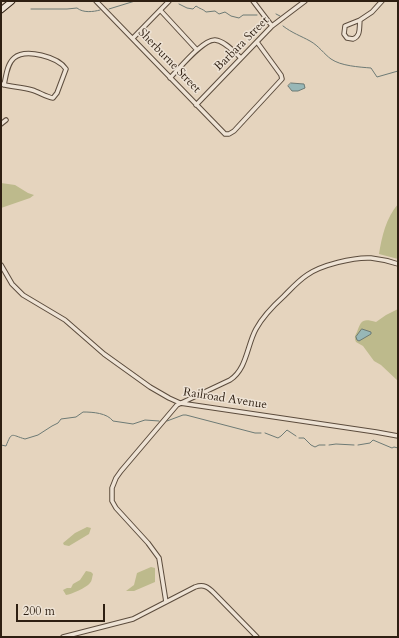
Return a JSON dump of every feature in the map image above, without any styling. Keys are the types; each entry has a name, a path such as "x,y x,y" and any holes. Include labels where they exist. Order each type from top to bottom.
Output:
{"main road":[{"path":"1,10 12,1"}],"street":[{"name":"Sherburne Street","path":"96,1 196,105 223,132 227,134 234,131 281,81 282,77 257,42"},
{"path":"133,38 161,11 169,1"},
{"path":"253,1 272,26"},
{"name":"Barbara Street","path":"196,105 272,26 305,1"},
{"path":"360,20 360,32 358,36 353,39 347,38 344,34 345,26 360,20 372,12 382,1"},
{"path":"161,11 197,50"},
{"path":"170,78 197,50 210,41 217,41 224,44 241,58"},
{"path":"22,54 45,56 66,68 54,98 30,89 2,84 10,62 22,54"},
{"path":"1,124 6,120"},
{"path":"166,602 159,558 148,543 116,508 112,500 111,492 114,482 121,471 174,408 180,403 230,380 236,375 256,329 263,318 276,303 306,276 321,268 362,258 378,259 398,264"},
{"name":"Railroad Avenue","path":"1,265 12,284 23,295 65,320 107,356 150,387 180,403 398,436"},
{"path":"63,637 127,621 195,587 204,586 214,593 257,637"}],"shaded area":[{"path":"1,183 15,185 34,195 30,198 1,208"},
{"path":"398,204 398,259 379,254 383,234 390,215"},
{"path":"398,309 398,381 381,365 374,361 363,346 356,342 355,336 363,321 368,320 376,322"},
{"path":"87,527 91,528 89,534 69,546 64,545 63,543 75,533"},
{"path":"151,567 155,568 155,582 134,591 126,591 134,585 137,573"},
{"path":"86,571 93,574 90,583 79,590 66,595 63,590 71,588 73,584 80,580"}],"water":[{"path":"291,83 304,84 305,88 298,91 292,91 288,86"},
{"path":"362,329 371,332 371,334 359,341 356,337"}],"waterway":[{"path":"109,9 135,1"},
{"path":"179,4 193,9 196,6 206,12 215,11 219,14 225,12 231,16 239,18 243,15 257,15"},
{"path":"31,9 77,8 88,12 100,10"},
{"path":"276,14 280,16"},
{"path":"283,26 293,33 307,39 331,59 340,63 350,66 371,68 377,77 398,71"},
{"path":"1,445 6,446 12,435 25,439 38,435 58,423 61,419 76,417 83,412 100,414 107,416 113,421 133,424 145,420 159,421"},
{"path":"167,421 186,415 255,433 261,433"},
{"path":"265,433 278,438 287,430 296,436"},
{"path":"299,438 304,438 315,447 325,445"},
{"path":"358,445 370,443 373,440 392,448 398,448"},
{"path":"329,445 354,445"}]}
